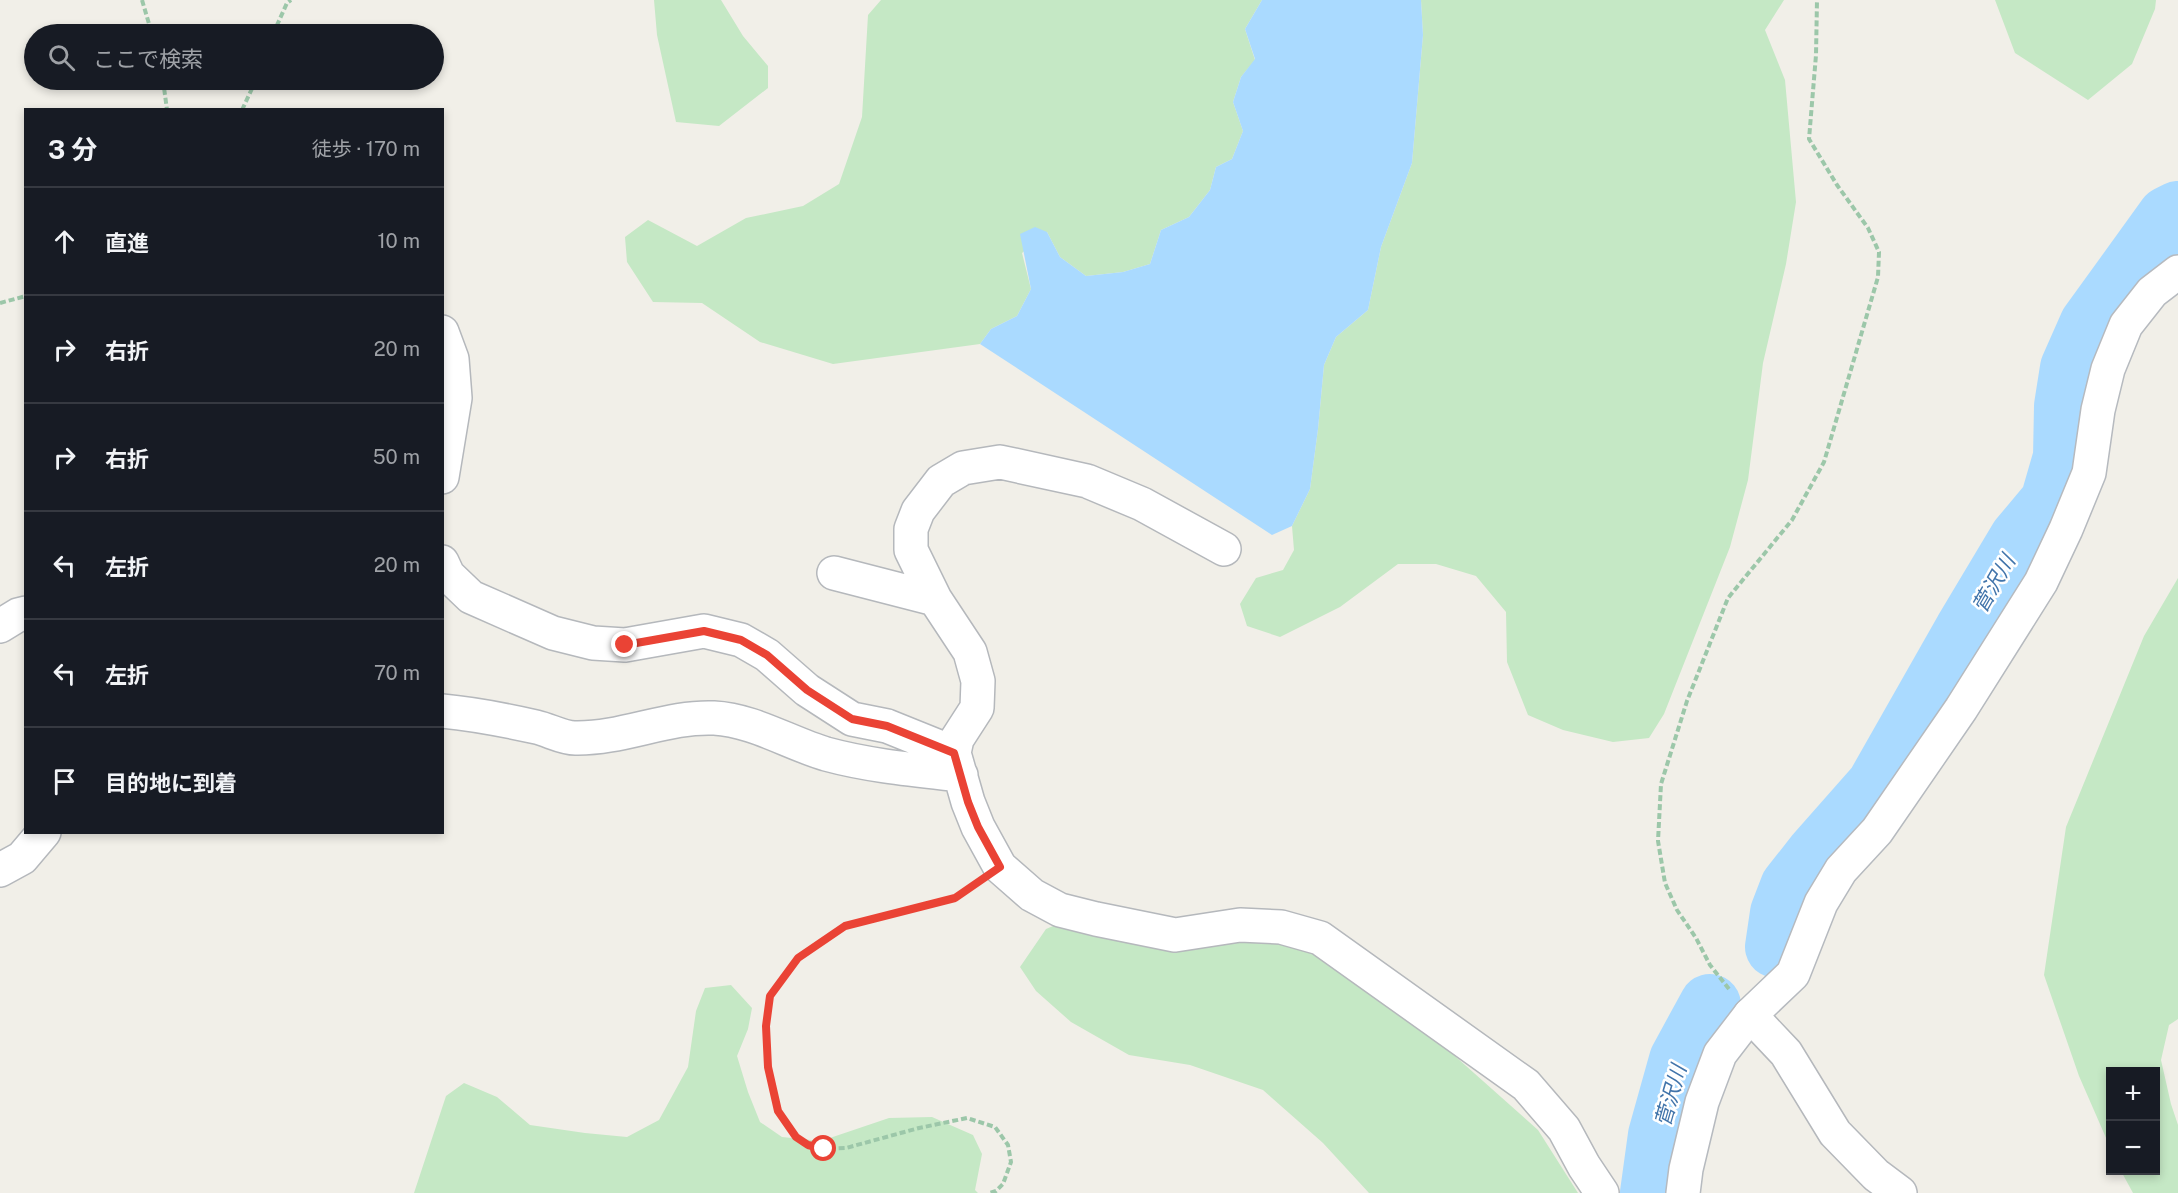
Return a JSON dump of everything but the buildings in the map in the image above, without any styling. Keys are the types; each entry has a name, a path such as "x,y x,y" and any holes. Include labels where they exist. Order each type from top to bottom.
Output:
{"street":[{"path":"1683,1193 1686,1169 1702,1102 1720,1054 1750,1015 1793,974 1821,903 1841,870 1877,831 1961,709 2041,582 2089,472 2098,410 2108,369 2126,325 2152,292 2178,272"},
{"path":"444,337 452,359 455,398 444,465"},
{"path":"1224,549 1142,504 1087,481 1000,462 963,468 941,481 918,511 911,529 911,550 935,599 970,651 978,681 977,708 957,740 957,764 978,827 1000,867 1032,895 1060,910 1096,919 1175,935 1240,925 1281,927 1320,938 1526,1085 1564,1130 1602,1193"},
{"path":"444,566 448,575 471,597 553,633 593,643 625,645 704,631 741,640 767,655 807,690 852,719 887,726 957,764"},
{"path":"834,573 935,599"},
{"path":"0,626 24,614"},
{"path":"444,711 474,714 573,738 613,736 673,721 715,718 751,725 828,754 904,769 957,764"},
{"path":"0,870 22,858 42,834"},
{"path":"1750,1015 1786,1053 1835,1133 1876,1175 1900,1193"}],"path":[{"path":"142,0 149,24"},
{"path":"278,24 287,3 291,0"},
{"path":"1750,1015 1710,965 1696,938 1677,910 1665,882 1658,841 1661,784 1687,701 1728,598 1792,520 1824,462 1878,277 1879,252 1868,228 1837,185 1809,140 1816,55 1817,0"},
{"path":"164,90 167,108"},
{"path":"243,108 251,90"},
{"path":"0,303 24,297"},
{"path":"989,1193 996,1191 1003,1184 1011,1162 1008,1145 995,1127 967,1118 846,1148 824,1149 808,1145 796,1137 778,1111 768,1067 766,1026 770,996 798,958 845,926 955,898 1000,867"}],"green space":[{"path":"654,0 721,0 743,36 768,66 768,88 719,126 676,122 657,35"},
{"path":"881,0 1262,0 1245,29 1255,60 1241,77 1233,102 1243,131 1232,159 1216,167 1210,190 1189,217 1161,230 1150,264 1123,272 1086,276 1060,257 1047,232 1022,253 1031,289 1017,316 991,329 980,344 833,364 760,342 702,303 653,302 627,262 625,237 648,220 697,246 746,218 803,206 839,184 862,117 868,15"},
{"path":"1421,0 1784,0 1765,30 1785,80 1796,202 1786,264 1763,363 1748,480 1730,547 1664,714 1649,738 1613,742 1563,730 1528,715 1507,662 1506,612 1476,576 1436,564 1398,564 1340,607 1280,637 1247,626 1240,604 1256,578 1283,570 1294,550 1292,526 1310,489 1324,365 1336,337 1368,310 1381,247 1412,163 1423,35"},
{"path":"1995,0 2156,0 2155,9 2132,64 2088,100 2015,53"},
{"path":"2178,578 2178,1019 2169,1025 2161,1060 2178,1125 2178,1193 2133,1193 2123,1175 2160,1175 2160,1067 2106,1067 2106,1138 2079,1076 2044,975 2066,827 2144,636"},
{"path":"1070,919 1265,935 1324,957 1447,1049 1538,1130 1578,1193 1369,1193 1323,1143 1263,1090 1190,1065 1129,1055 1071,1022 1036,991 1020,967 1046,929"},
{"path":"731,985 752,1008 748,1029 737,1056 760,1122 782,1137 821,1141 889,1118 932,1117 973,1135 982,1154 975,1190 978,1193 414,1193 446,1096 464,1083 497,1097 530,1125 627,1137 659,1120 688,1067 696,1011 705,988"}],"water":[{"path":"1262,0 1421,0 1423,35 1412,163 1381,247 1368,310 1336,337 1324,365 1310,489 1292,526 1272,535 980,344 991,329 1017,316 1031,289 1020,234 1035,227 1047,232 1060,257 1086,276 1123,272 1150,264 1161,230 1189,217 1210,190 1216,167 1232,159 1243,131 1233,102 1241,77 1255,59 1245,29"}],"waterway":[{"name":"菅沢川","path":"1776,947 1781,913 1791,887 1877,786 2020,539 2051,502 2064,457 2065,406 2071,368 2090,325 2168,217 2178,212"},
{"name":"菅沢川","path":"1651,1193 1659,1135 1680,1060 1710,1005"}],"route":[{"path":"625,645 704,631 741,640 767,655 807,690 852,719 887,726 954,753 978,827 1000,867 955,898 845,926 798,958 770,996 766,1026 768,1067 778,1111 796,1137 808,1145 824,1149"}]}
